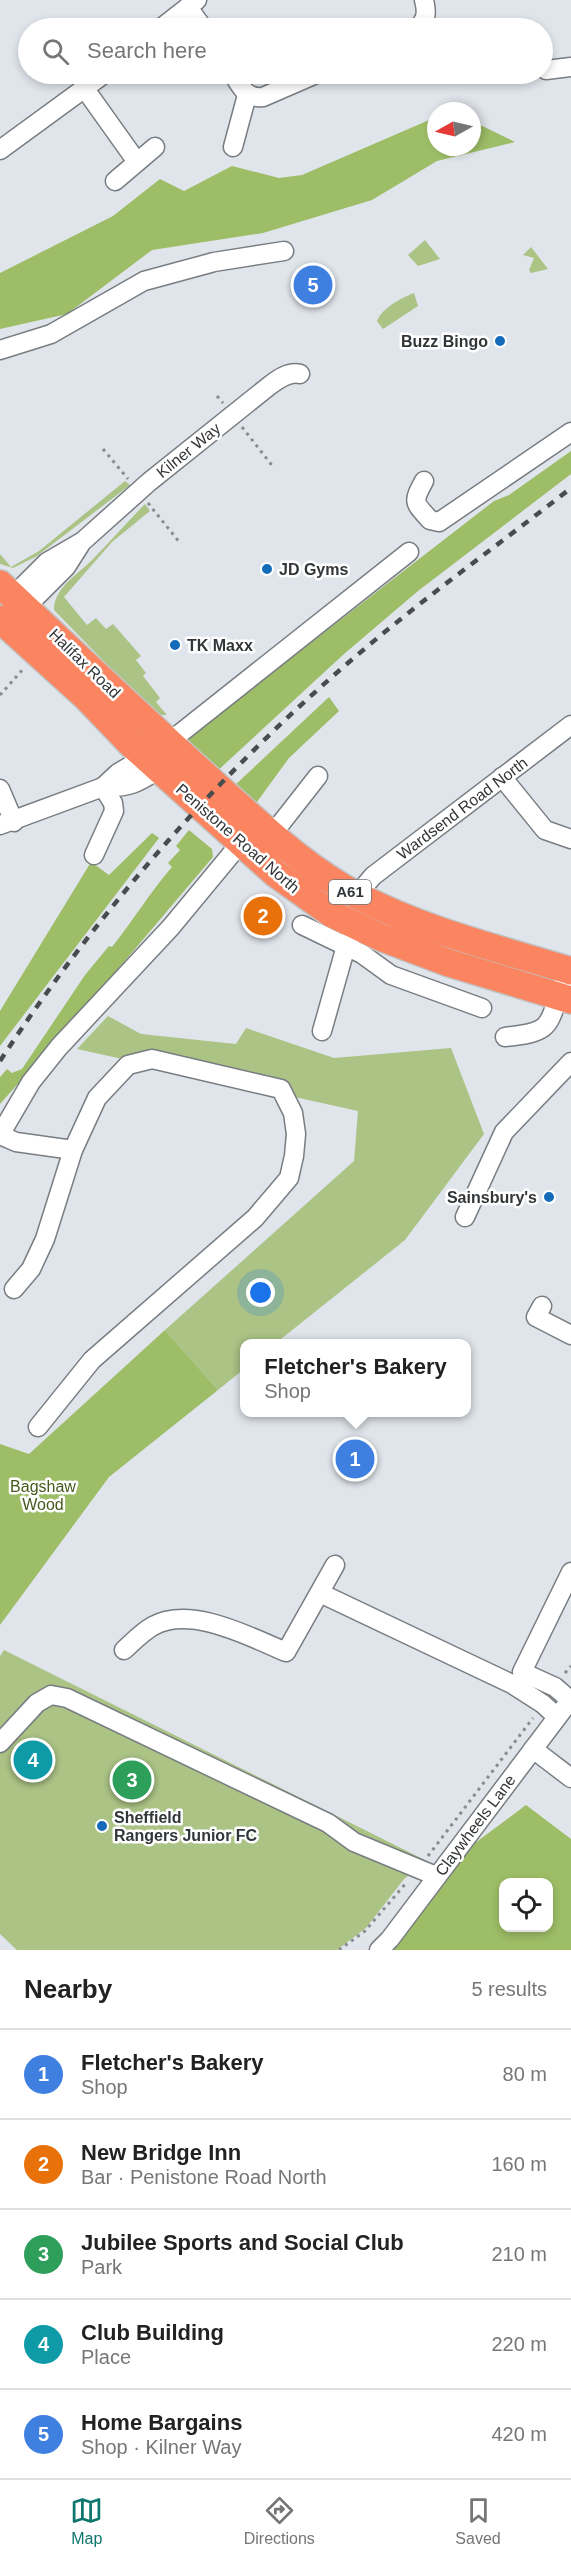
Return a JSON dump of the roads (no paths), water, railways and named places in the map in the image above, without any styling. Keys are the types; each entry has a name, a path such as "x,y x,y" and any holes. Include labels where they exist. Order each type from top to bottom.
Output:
{"highway":[{"path":"0,619 13,596"},
{"name":"Halifax Road","path":"13,596 157,756"},
{"name":"Halifax Road","path":"0,619 157,756"},
{"name":"Penistone Road North","path":"157,756 257,834 356,896 390,912 445,932 569,971"},
{"name":"Penistone Road North","path":"257,834 276,874 332,914 352,936 565,998"},
{"path":"352,936 351,907 356,896"}],"street":[{"path":"424,0 425,18"},
{"path":"174,18 193,3 199,18"},
{"path":"553,69 571,67"},
{"path":"0,150 91,84"},
{"path":"239,84 247,95 254,98 263,97 293,84"},
{"path":"85,89 136,162"},
{"path":"232,147 247,95"},
{"path":"115,181 155,147"},
{"path":"0,350 51,334 144,281 214,262 284,251"},
{"name":"Kilner Way","path":"13,596 47,562 83,541 148,482 232,415 280,378 300,374"},
{"path":"424,481 415,496 415,501 430,520 439,522 571,432"},
{"path":"0,789 7,823 103,787 118,773 157,756 409,552"},
{"name":"Wardsend Road North","path":"356,896 374,876 571,725"},
{"path":"73,1150 16,1142 0,1135 31,1082 59,1047 257,834 318,777"},
{"path":"502,777 545,830 571,839"},
{"path":"94,855 114,811 113,803 103,787"},
{"path":"302,925 352,936 362,954 391,975 483,1008"},
{"path":"322,1031 352,936"},
{"path":"505,1037 530,1034 545,1029 565,998 569,971"},
{"path":"14,1289 31,1269 45,1239 73,1150 97,1098 128,1065 152,1059 281,1089 293,1113 296,1134 289,1178 255,1218 92,1360 38,1427"},
{"path":"465,1217 504,1132 571,1062"},
{"path":"542,1306 536,1317 571,1335"},
{"path":"124,1650 153,1626 172,1619 193,1620 225,1628 286,1652 335,1565"},
{"path":"571,1572 522,1672 555,1687 571,1700"},
{"path":"320,1593 512,1684 550,1710"},
{"path":"0,1743 37,1703 51,1695 67,1698 328,1823 354,1842 436,1876"},
{"name":"Claywheels Lane","path":"379,1950 390,1939 533,1749 550,1710 571,1700"},
{"path":"533,1749 571,1778"}],"railway":[{"path":"0,1061 42,999 134,880 235,769 344,666 402,618 571,488"}],"place":[{"name":"Home Bargains","path":"313,285"},
{"name":"Buzz Bingo","path":"500,341"},
{"name":"JD Gyms","path":"267,569"},
{"name":"TK Maxx","path":"175,645"},
{"name":"New Bridge Inn","path":"263,916"},
{"name":"Sainsbury's","path":"549,1197"},
{"name":"Fletcher's Bakery","path":"355,1459"},
{"name":"Club Building","path":"33,1760"},
{"name":"Jubilee Sports and Social Club","path":"132,1780"},
{"name":"Sheffield Rangers Junior FC","path":"102,1826"}],"park label":[{"name":"Bagshaw Wood","path":"43,1495"}]}
